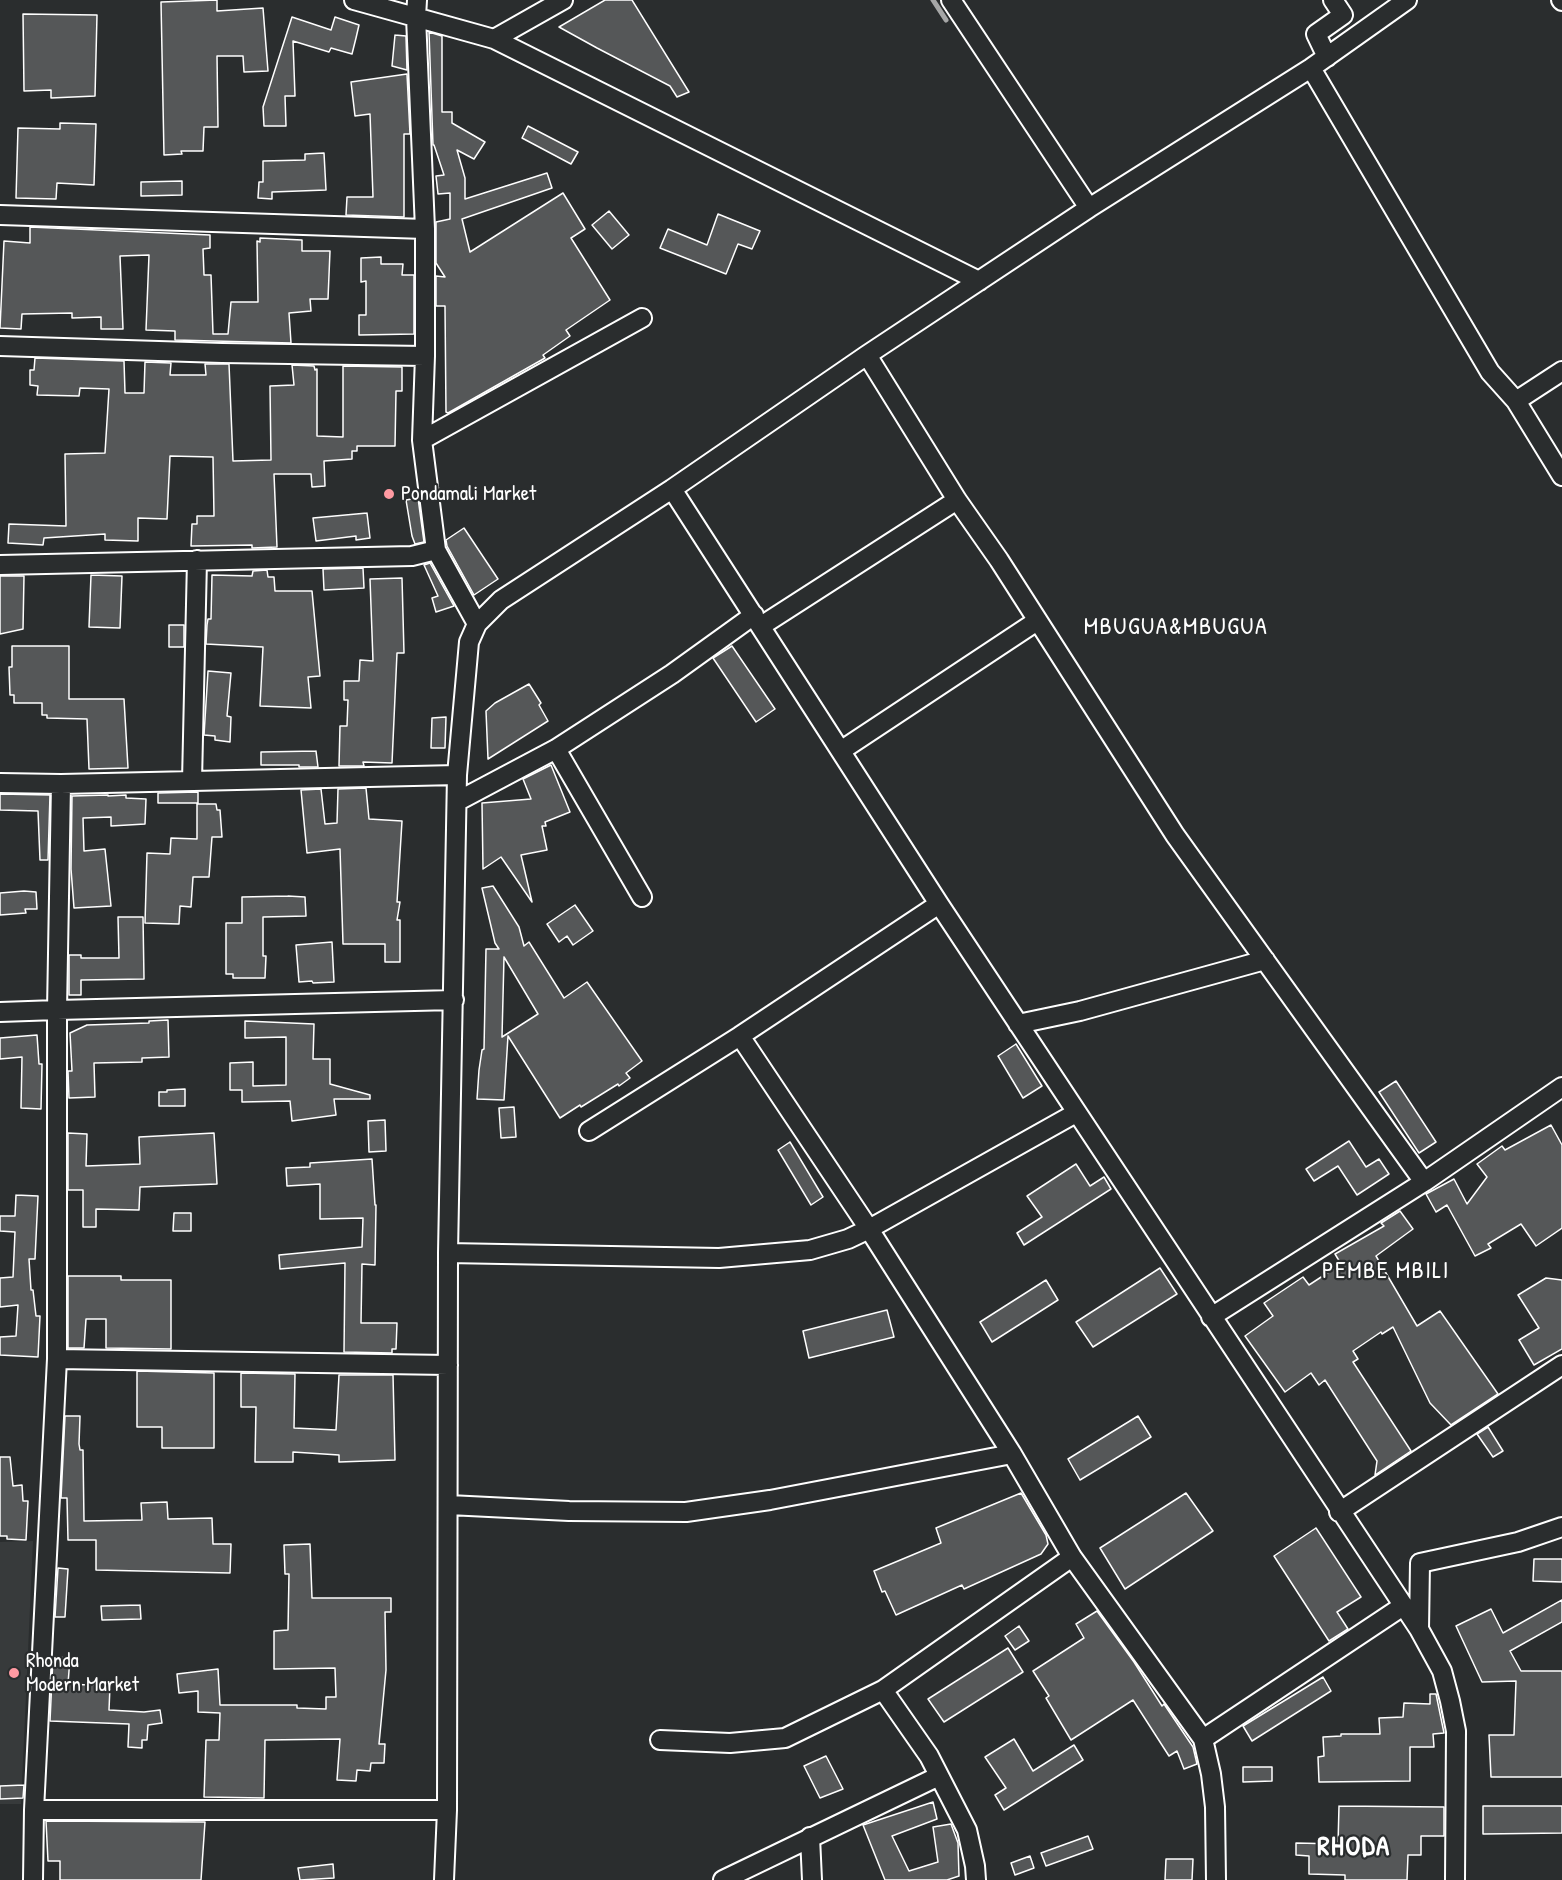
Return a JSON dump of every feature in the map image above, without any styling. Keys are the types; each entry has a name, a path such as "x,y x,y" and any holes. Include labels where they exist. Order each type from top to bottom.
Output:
{"street":[{"path":"354,0 416,9 494,39 979,281"},
{"path":"494,39 563,0"},
{"path":"951,0 1089,208"},
{"path":"1327,57 1316,34 1343,15 1333,0"},
{"path":"444,1880 447,1810 449,1505 448,1253 457,775 469,642 477,624 501,600 672,489 867,355 1089,208 1311,68 1407,0"},
{"path":"416,9 425,229 425,356 422,440 436,550 477,624"},
{"path":"1311,68 1490,372 1516,401 1562,476"},
{"path":"0,215 425,229"},
{"path":"422,440 642,318"},
{"path":"0,346 425,356"},
{"path":"867,355 957,500 999,560 1175,835 1424,1182"},
{"path":"1516,401 1562,371"},
{"path":"672,489 939,904 1339,1512 1419,1629 1442,1671 1456,1731 1455,1880"},
{"path":"458,801 556,749 672,674 957,500"},
{"path":"0,565 411,556 436,550"},
{"path":"192,781 197,560"},
{"path":"842,750 1037,621"},
{"path":"556,749 642,897"},
{"path":"0,783 61,784 457,775"},
{"path":"33,1880 34,1810 57,1359 57,1010 61,784"},
{"path":"589,1131 740,1036 939,904"},
{"path":"1018,1024 1080,1011 1265,960"},
{"path":"0,1012 454,1000"},
{"path":"740,1036 869,1228 1012,1454 1072,1557 1203,1739 1212,1774 1216,1880"},
{"path":"1211,1317 1424,1182 1562,1087"},
{"path":"448,1253 720,1258 810,1250 848,1239 1076,1113"},
{"path":"57,1359 448,1365"},
{"path":"1339,1512 1562,1365"},
{"path":"449,1505 569,1511 686,1512 770,1500 1012,1454"},
{"path":"1419,1629 1420,1563 1518,1542 1562,1527"},
{"path":"660,1740 730,1743 785,1738 883,1690 1072,1557"},
{"path":"1203,1739 1403,1606"},
{"path":"883,1690 929,1756 967,1830 975,1866 975,1880"},
{"path":"723,1880 939,1776"},
{"path":"34,1810 447,1810"},
{"path":"810,1837 812,1880"}],"shaded area":[{"name":"Rhonda Modern Market","path":"33,1541 21,1804 0,1804 0,1542"}],"building":[{"path":"217,0 217,11 263,8 268,71 244,72 243,56 217,56 218,127 204,127 203,151 181,151 182,154 164,155 161,2"},
{"path":"605,0 632,0 689,92 677,97 670,86 559,27"},
{"path":"23,14 97,15 95,96 51,98 51,90 24,91"},
{"path":"292,17 331,30 335,17 359,25 352,54 331,48 329,52 293,41 295,96 285,96 286,126 264,126 263,107"},
{"path":"429,32 442,36 442,112 452,112 452,123 485,142 474,159 457,150 465,178 465,199 547,173 552,188 462,219 470,252 563,193 585,229 571,238 610,300 566,330 570,336 543,355 545,358 448,413 446,412 445,306 436,306 436,276 445,277 436,263 436,222 450,219 450,193 438,194 436,176 444,175 433,145"},
{"path":"395,35 406,36 407,70 392,66"},
{"path":"407,74 410,134 404,134 404,217 346,215 347,197 373,197 370,114 355,116 351,82"},
{"path":"60,123 96,124 94,185 57,183 56,199 16,198 18,128 60,129"},
{"path":"528,126 578,152 571,164 522,138"},
{"path":"324,153 326,190 272,192 272,199 258,198 259,182 263,182 263,161 305,160 305,154"},
{"path":"182,181 182,195 141,196 141,182"},
{"path":"609,211 629,235 612,249 592,225"},
{"path":"718,214 760,231 752,249 738,244 726,274 660,248 668,229 707,245"},
{"path":"30,227 210,235 210,248 203,249 204,275 211,275 213,334 228,334 231,302 258,302 257,241 260,242 260,238 302,240 302,251 330,251 328,299 310,299 311,311 289,313 291,343 175,340 175,331 146,330 149,255 120,256 123,329 101,329 101,317 72,318 72,313 22,314 21,329 0,328 4,241 30,243"},
{"path":"381,257 381,264 403,264 402,275 414,275 414,334 359,335 359,315 366,315 366,281 361,282 361,258"},
{"path":"35,358 124,361 125,393 144,393 145,362 171,363 170,375 206,375 205,364 229,364 233,461 271,460 270,386 294,385 292,365 314,366 315,370 317,369 317,436 343,437 343,366 402,367 402,391 396,391 395,446 357,446 357,451 352,451 352,459 324,461 325,486 312,487 311,474 274,474 277,547 191,546 192,524 197,524 197,516 214,516 213,457 170,456 167,519 138,518 138,541 105,540 105,534 44,538 43,545 8,543 9,524 66,526 65,454 105,453 109,389 80,388 79,396 37,395 38,386 30,385 30,370 34,370"},
{"path":"418,498 424,542 415,544 406,500"},
{"path":"367,513 370,538 356,540 356,536 316,541 313,518"},
{"path":"464,528 498,579 474,595 447,546 446,540"},
{"path":"430,563 454,606 436,612 432,598 438,596 424,565"},
{"path":"363,568 364,588 324,590 323,569"},
{"path":"267,570 268,577 274,577 275,591 312,591 320,676 308,677 311,708 260,706 263,647 206,644 208,619 211,619 212,575 252,576 253,571"},
{"path":"91,575 122,576 120,628 89,627"},
{"path":"0,576 24,576 23,629 0,634"},
{"path":"402,578 404,653 397,653 392,763 363,762 364,766 339,766 340,726 347,726 348,700 344,700 344,681 359,681 360,660 373,661 370,579"},
{"path":"169,625 184,625 184,647 169,647"},
{"path":"12,646 69,646 69,699 124,699 128,768 89,769 87,719 47,718 47,715 42,715 42,703 14,703 14,695 10,695 9,667 12,667"},
{"path":"732,646 775,709 756,722 713,658"},
{"path":"208,671 231,673 227,716 231,717 230,742 215,740 215,736 204,735"},
{"path":"529,684 541,703 539,705 548,721 488,759 486,711 495,703"},
{"path":"446,717 445,748 431,748 432,718"},
{"path":"316,751 318,767 261,765 261,752"},
{"path":"551,765 570,812 545,822 546,826 542,826 547,850 521,855 532,902 501,857 483,869 482,803 531,799 523,779"},
{"path":"366,788 369,819 402,821 397,902 400,902 397,920 400,920 400,962 385,962 385,944 343,944 340,849 307,853 301,790 321,789 325,824 337,823 338,789"},
{"path":"198,792 198,803 158,803 158,793"},
{"path":"0,794 50,795 48,860 40,860 38,811 0,810"},
{"path":"126,795 126,798 146,799 145,824 111,826 111,817 83,818 84,851 105,849 111,906 74,908 71,869 72,796"},
{"path":"197,804 216,804 217,810 220,810 222,837 212,837 209,877 193,877 191,907 180,906 179,924 145,923 147,853 170,854 171,838 197,839"},
{"path":"493,886 519,927 524,946 529,942 564,998 587,982 642,1061 626,1073 630,1078 619,1086 618,1084 560,1118 508,1036 504,1100 477,1099 479,1070 484,1049 486,949 499,949 495,943 482,888","holes":["504,957 538,1014 502,1037"]},
{"path":"36,892 37,909 25,909 26,913 0,915 0,893"},
{"path":"242,897 305,897 306,916 263,917 265,978 233,978 233,974 226,974 226,923 242,923"},
{"path":"575,905 593,931 573,945 567,936 559,942 547,924"},
{"path":"118,917 143,917 144,979 81,980 81,995 69,995 69,955 81,955 81,958 119,958"},
{"path":"332,942 334,982 299,982 296,945"},
{"path":"168,1020 169,1057 142,1058 142,1062 94,1063 95,1097 69,1098 68,1071 72,1071 70,1033 87,1025 149,1023 149,1021"},
{"path":"245,1021 314,1024 313,1059 330,1059 330,1084 370,1095 370,1099 334,1099 336,1115 292,1121 290,1101 242,1102 242,1090 230,1090 230,1063 253,1062 253,1086 286,1085 286,1037 245,1038"},
{"path":"37,1035 39,1064 42,1064 41,1109 21,1108 22,1057 0,1059 0,1038"},
{"path":"1016,1044 1042,1086 1023,1098 998,1056"},
{"path":"1396,1081 1436,1142 1419,1153 1379,1092"},
{"path":"185,1089 185,1106 159,1106 159,1092"},
{"path":"514,1107 516,1137 501,1138 499,1108"},
{"path":"385,1120 386,1151 369,1152 368,1121"},
{"path":"1551,1125 1562,1145 1562,1228 1536,1246 1521,1224 1488,1244 1491,1248 1475,1256 1447,1205 1436,1212 1426,1194 1454,1179 1467,1204 1487,1177 1477,1164 1502,1146 1505,1150"},
{"path":"68,1133 87,1134 86,1166 140,1164 139,1137 214,1133 217,1184 140,1187 139,1210 96,1209 96,1227 83,1227 83,1190 68,1190"},
{"path":"1349,1141 1366,1167 1379,1159 1389,1174 1357,1195 1338,1166 1314,1181 1306,1169"},
{"path":"790,1142 823,1197 811,1205 778,1150"},
{"path":"372,1159 376,1205 375,1265 362,1264 361,1323 397,1323 396,1349 392,1349 392,1353 344,1352 345,1263 280,1269 279,1255 362,1247 363,1218 320,1219 320,1184 287,1186 286,1168 310,1167 310,1163"},
{"path":"1076,1164 1090,1186 1104,1177 1111,1189 1024,1245 1017,1233 1042,1217 1027,1196"},
{"path":"16,1195 38,1196 35,1259 29,1259 36,1316 40,1316 38,1357 0,1355 0,1337 16,1336 18,1305 0,1307 0,1278 13,1277 15,1232 0,1231 0,1216 15,1216"},
{"path":"1400,1211 1413,1229 1376,1256 1417,1326 1440,1311 1498,1394 1451,1425 1430,1403 1393,1327 1382,1334 1381,1332 1353,1351 1358,1359 1353,1362 1411,1451 1375,1475 1377,1461 1325,1380 1319,1385 1311,1373 1285,1392 1245,1336 1273,1316 1264,1303 1303,1277 1309,1285 1341,1264 1335,1254 1384,1226 1381,1223"},
{"path":"174,1213 191,1213 191,1231 173,1231"},
{"path":"1160,1268 1177,1294 1093,1347 1076,1322"},
{"path":"68,1276 121,1276 121,1280 171,1280 171,1349 106,1348 106,1319 86,1319 84,1348 68,1348"},
{"path":"1546,1278 1562,1280 1562,1349 1534,1365 1519,1340 1539,1328 1518,1295"},
{"path":"1046,1280 1058,1300 992,1342 980,1322"},
{"path":"887,1310 894,1337 809,1358 803,1331"},
{"path":"137,1371 214,1373 214,1448 162,1448 162,1427 137,1427"},
{"path":"241,1373 295,1374 294,1428 336,1430 339,1375 393,1375 395,1460 339,1462 339,1455 293,1452 293,1462 255,1462 256,1407 241,1407"},
{"path":"65,1416 80,1416 79,1444 80,1450 83,1450 84,1521 142,1520 141,1503 167,1502 168,1519 212,1518 213,1544 231,1544 230,1573 96,1570 96,1540 68,1540 67,1498 61,1498"},
{"path":"1138,1416 1151,1437 1080,1480 1068,1459"},
{"path":"1488,1427 1503,1451 1493,1457 1477,1434"},
{"path":"0,1457 10,1457 13,1486 22,1485 23,1501 28,1501 26,1540 7,1539 7,1536 0,1536"},
{"path":"1021,1493 1046,1535 1048,1544 1041,1554 964,1589 962,1585 896,1615 885,1591 882,1592 874,1571 941,1543 936,1528"},
{"path":"1186,1493 1213,1531 1125,1589 1100,1548"},
{"path":"1316,1528 1361,1597 1337,1612 1348,1629 1329,1641 1274,1556"},
{"path":"310,1544 312,1598 391,1598 391,1612 385,1612 386,1670 379,1744 385,1744 384,1763 371,1763 370,1771 357,1770 356,1781 337,1780 340,1739 265,1740 264,1798 204,1797 206,1740 219,1740 220,1713 198,1712 198,1691 179,1693 177,1674 218,1669 220,1705 297,1705 297,1708 326,1709 326,1697 336,1697 335,1668 274,1669 274,1631 288,1630 289,1574 285,1574 284,1545"},
{"path":"1534,1559 1562,1559 1562,1582 1533,1581"},
{"path":"58,1568 68,1569 65,1617 55,1617"},
{"path":"1562,1600 1562,1622 1510,1651 1521,1671 1562,1671 1562,1777 1491,1777 1489,1735 1514,1735 1516,1681 1482,1682 1456,1626 1491,1609 1503,1633"},
{"path":"140,1605 141,1619 102,1620 101,1606"},
{"path":"1097,1611 1193,1747 1197,1764 1184,1769 1177,1751 1169,1756 1133,1700 1071,1740 1046,1698 1049,1696 1033,1671 1084,1638 1076,1624"},
{"path":"1019,1626 1029,1641 1015,1650 1005,1636"},
{"path":"1008,1648 1023,1672 944,1722 928,1699"},
{"path":"53,1657 70,1658 68,1684 110,1686 109,1710 144,1712 160,1710 162,1723 148,1725 147,1740 142,1740 142,1748 128,1747 129,1724 50,1721"},
{"path":"1323,1677 1331,1691 1252,1741 1243,1726"},
{"path":"1430,1694 1436,1694 1444,1733 1433,1734 1434,1747 1410,1747 1410,1781 1319,1782 1318,1757 1324,1756 1323,1737 1341,1736 1341,1734 1380,1734 1379,1718 1403,1717 1404,1703 1430,1704"},
{"path":"1014,1739 1033,1771 1074,1745 1083,1760 1004,1810 995,1795 1006,1788 985,1757"},
{"path":"826,1756 843,1789 820,1798 804,1766"},
{"path":"1243,1767 1272,1767 1272,1781 1243,1782"},
{"path":"24,1785 23,1798 0,1799 0,1786"},
{"path":"933,1802 937,1819 892,1836 909,1871 938,1862 933,1827 951,1824 958,1843 959,1876 947,1880 885,1880 863,1825"},
{"path":"1339,1806 1444,1807 1444,1836 1421,1836 1421,1855 1408,1855 1407,1880 1345,1880 1345,1875 1309,1874 1309,1856 1296,1855 1296,1843 1338,1844"},
{"path":"1483,1806 1562,1806 1562,1833 1483,1834"},
{"path":"46,1821 205,1822 201,1880 60,1880 60,1861 48,1861"},
{"path":"1088,1836 1093,1849 1046,1866 1041,1853"},
{"path":"1030,1856 1034,1868 1015,1875 1011,1863"},
{"path":"1166,1859 1193,1859 1192,1880 1165,1880"},
{"path":"333,1864 334,1878 300,1880 298,1868"}],"waterway":[{"path":"933,0 946,20"}],"place":[{"name":"Pondamali Market","path":"389,494"},
{"name":"Rhonda Modern Market","path":"14,1673"}],"district":[{"name":"MBUGUA&MBUGUA","path":"1176,628"},
{"name":"PEMBE MBILI","path":"1386,1272"},
{"name":"RHODA","path":"1354,1848"}]}
